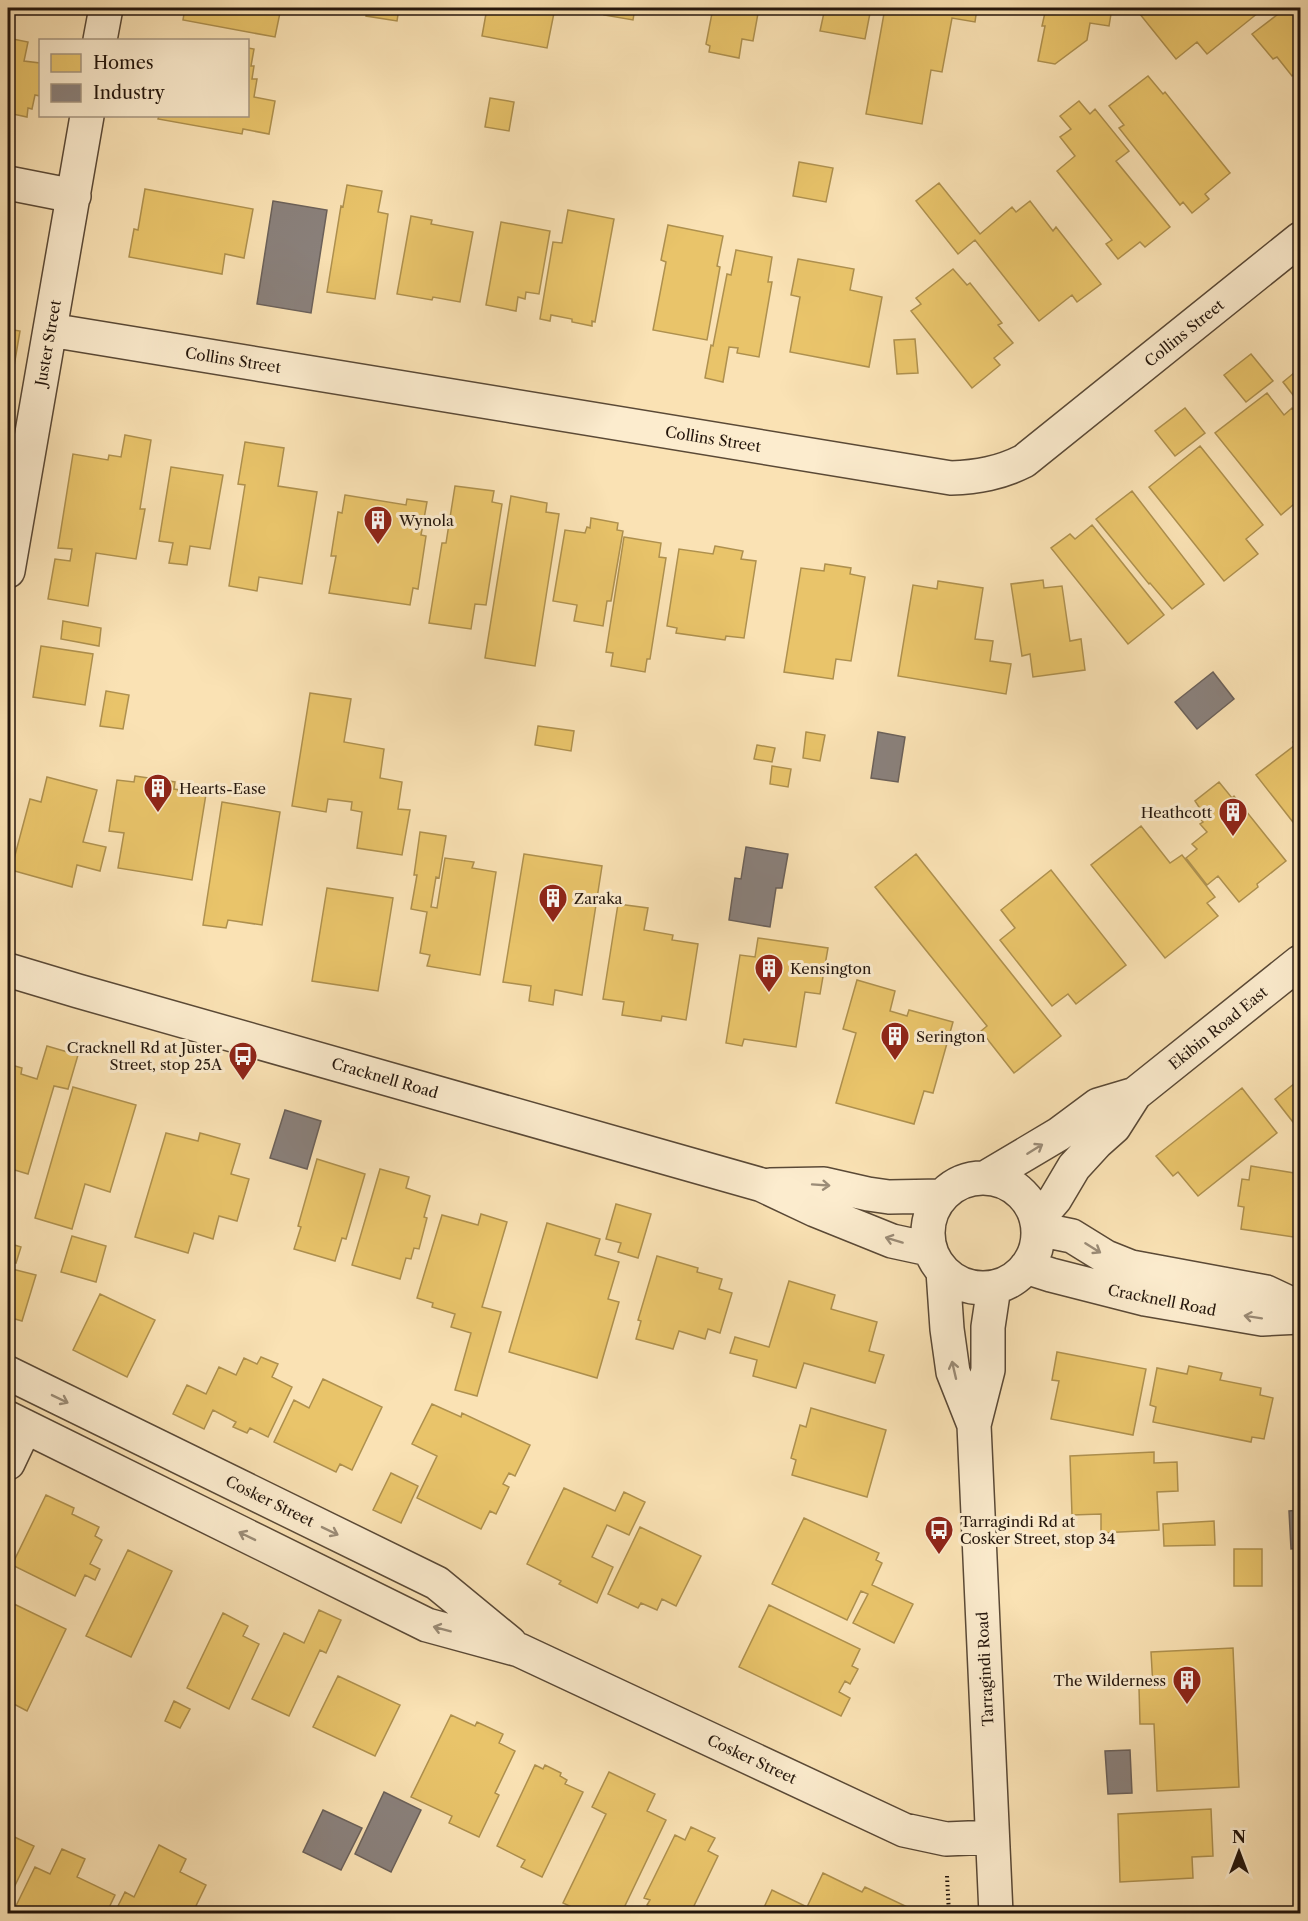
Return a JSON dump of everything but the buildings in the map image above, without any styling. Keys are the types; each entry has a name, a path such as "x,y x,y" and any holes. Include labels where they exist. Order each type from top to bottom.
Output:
{"street":[{"path":"100,39 106,8"},
{"name":"Juster Street","path":"8,571 87,117"},
{"path":"8,183 74,196"},
{"name":"Collins Street","path":"50,330 951,478 968,477 988,475 1024,461 1300,239"},
{"name":"Ekibin Road East","path":"1038,1224 1074,1167 1114,1127 1135,1094 1300,962"},
{"name":"Cracknell Road","path":"8,970 78,992 762,1185 815,1210 936,1260"},
{"name":"Ekibin Road East","path":"984,1178 1059,1134 1098,1105 1135,1094"},
{"path":"984,1178 1002,1181 1018,1190 1030,1203 1038,1224 1034,1256 1026,1267 1012,1280 994,1287 976,1288 958,1282 936,1260 928,1230 932,1211 942,1196 954,1186 969,1179 984,1178"},
{"name":"Cracknell Road","path":"762,1185 824,1184 889,1197 942,1196"},
{"name":"Cracknell Road","path":"1038,1224 1072,1236 1106,1257 1131,1267 1266,1292 1300,1308"},
{"name":"Tarragindi Road","path":"936,1260 953,1372 974,1425"},
{"name":"Cracknell Road","path":"1026,1267 1145,1299 1262,1318 1300,1317"},
{"name":"Tarragindi Road","path":"994,1287 988,1327 988,1370 974,1425 996,1914"},
{"name":"Cosker Street","path":"8,1374 437,1583 519,1650"},
{"path":"8,1463 16,1422"},
{"name":"Cosker Street","path":"16,1422 427,1625 519,1650 904,1830 946,1839 992,1837"}],"path":[{"path":"948,1890 949,1914"}],"place":[{"name":"Wynola","path":"378,546"},
{"name":"Hearts-Ease","path":"158,814"},
{"name":"Heathcott","path":"1233,838"},
{"name":"Zaraka","path":"553,924"},
{"name":"Kensington","path":"769,994"},
{"name":"Serington","path":"895,1062"},
{"name":"Cracknell Rd at Juster Street, stop 25A","path":"243,1082"},
{"name":"Tarragindi Rd at Cosker Street, stop 34","path":"939,1556"},
{"name":"The Wilderness","path":"1187,1706"}]}
